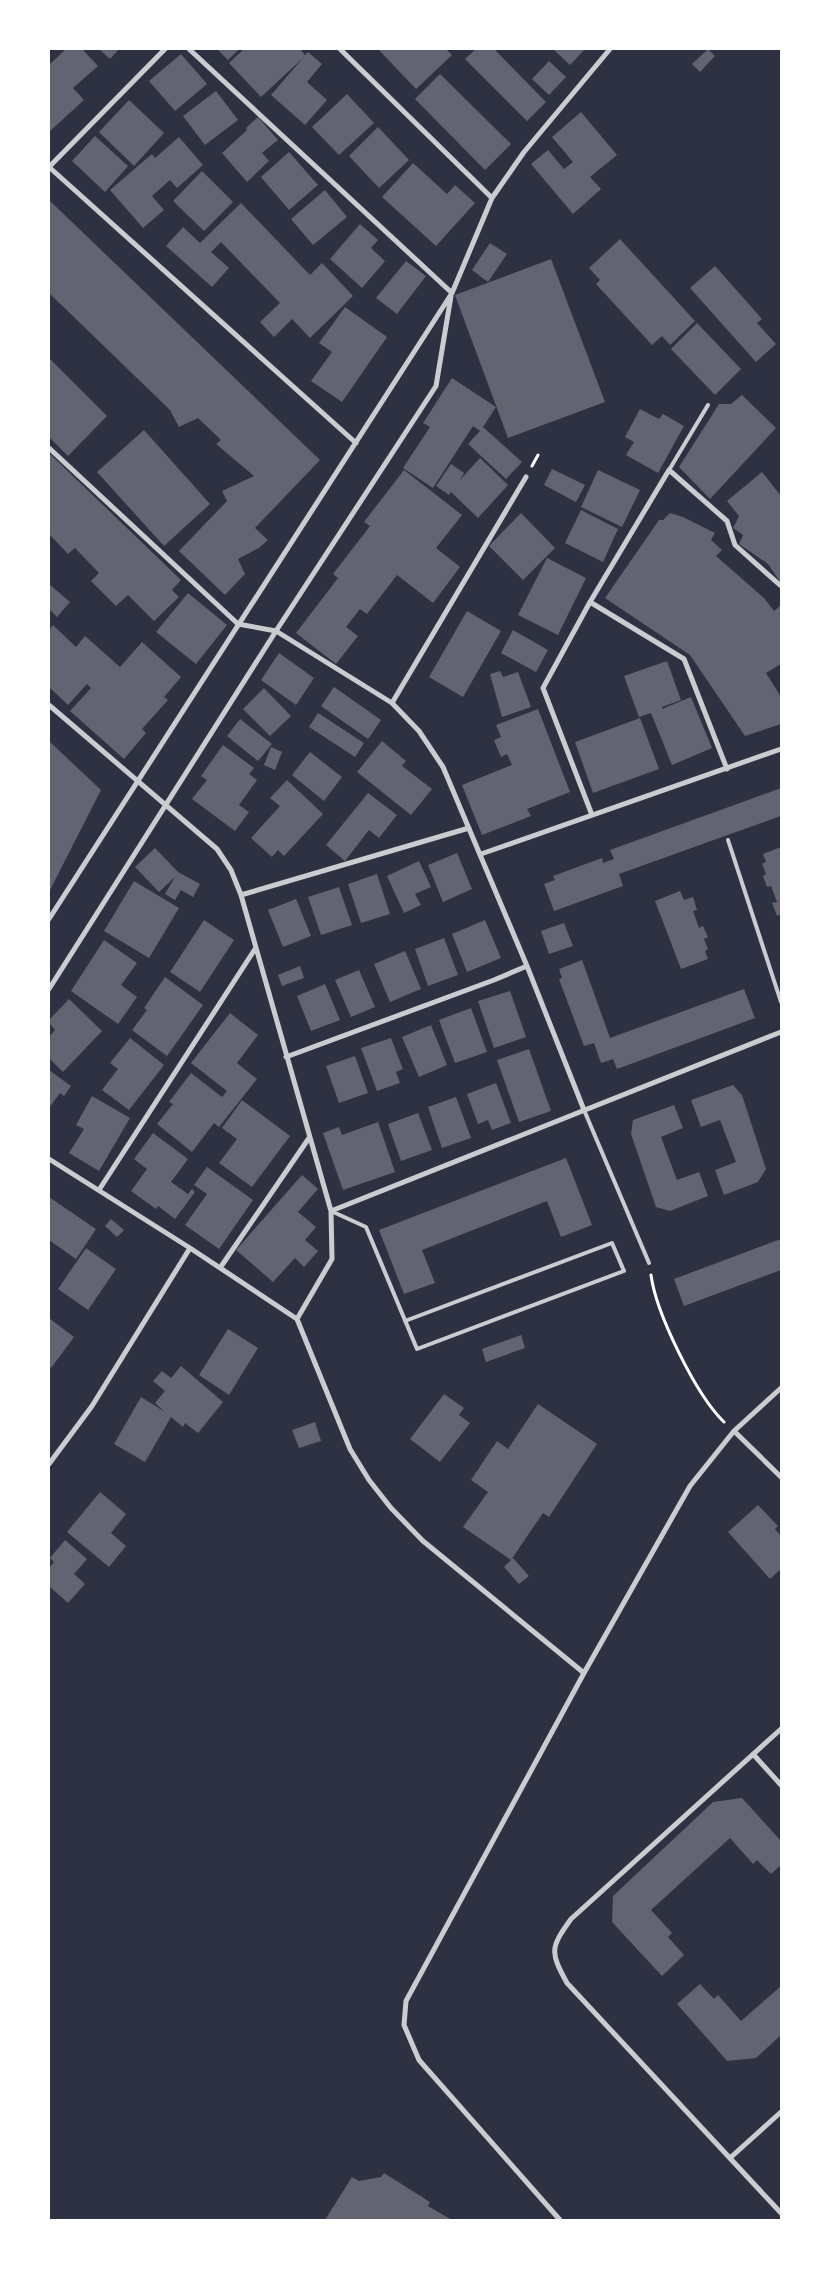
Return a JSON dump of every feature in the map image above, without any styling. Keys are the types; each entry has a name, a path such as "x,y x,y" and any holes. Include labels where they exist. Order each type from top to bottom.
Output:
{"street":[{"path":"165,49 49,167 356,443"},
{"path":"189,49 452,293"},
{"path":"340,49 492,198"},
{"path":"49,919 452,293 492,198 524,152 610,49"},
{"path":"49,989 276,631 436,386 452,293"},
{"path":"49,448 238,624 276,631 392,703 419,731 443,767 481,854 528,966 584,1110"},
{"path":"592,814 543,688 590,602 669,470 727,521 736,545 781,586"},
{"path":"392,703 526,477"},
{"path":"590,602 684,659 728,769"},
{"path":"49,704 216,849 231,870 241,895 331,1211 332,1259 298,1319"},
{"path":"481,854 781,749"},
{"path":"241,895 469,828"},
{"path":"99,1190 255,949"},
{"path":"286,1057 528,966"},
{"path":"331,1211 781,1032"},
{"path":"220,1268 309,1138"},
{"path":"49,1159 298,1319 350,1449 369,1480 391,1508 424,1541 584,1673"},
{"path":"49,1464 92,1406 190,1248"},
{"path":"560,2220 419,2060 404,2025 406,2001 584,1673 690,1486 734,1431 781,1388"},
{"path":"734,1431 781,1477"},
{"path":"781,1728 572,1919 556,1940 554,1960 568,1983 781,2213"},
{"path":"753,1754 781,1785"},
{"path":"730,2158 781,2112"}],"lane":[{"path":"669,470 708,405"},
{"path":"728,840 781,1002"},
{"path":"584,1110 649,1263"},
{"path":"331,1211 366,1227 402,1314 406,1322 417,1348 624,1271 612,1243 414,1318 405,1322"}],"path":[{"path":"649,1263 652,1284 660,1310 690,1373 704,1398 734,1431"}],"building":[{"path":"66,49 82,49 98,66 73,88 84,100 49,132 49,65"},
{"path":"99,49 119,49 110,59"},
{"path":"217,49 239,49 228,60"},
{"path":"244,49 300,49 305,55 308,52 322,64 307,82 327,100 305,125 271,95 303,58 261,97 229,63"},
{"path":"378,49 446,49 452,55 416,89"},
{"path":"476,49 494,49 546,102 527,121 465,59"},
{"path":"553,49 585,49 570,65"},
{"path":"708,49 715,56 700,72 692,64"},
{"path":"181,54 207,84 175,111 149,81"},
{"path":"549,61 566,77 549,95 532,79"},
{"path":"440,74 511,144 485,170 415,99"},
{"path":"216,91 238,120 205,145 183,116"},
{"path":"347,94 374,123 339,155 312,127"},
{"path":"129,100 164,133 134,166 99,132"},
{"path":"581,112 617,155 590,177 601,189 573,214 531,164 548,150 564,169 573,162 552,137"},
{"path":"258,117 278,140 262,153 269,161 247,182 222,153"},
{"path":"378,127 409,160 379,188 349,156"},
{"path":"95,136 128,166 105,192 72,161"},
{"path":"179,137 203,165 177,188 170,180 152,196 164,210 143,228 110,190 152,154 155,158"},
{"path":"289,152 318,185 289,210 261,177"},
{"path":"413,163 447,194 455,185 475,203 436,246 382,197"},
{"path":"202,171 233,202 204,231 173,201"},
{"path":"325,190 347,217 313,245 291,219"},
{"path":"49,200 320,460 255,528 268,540 259,548 238,559 245,574 225,595 179,551 227,501 222,491 254,476 216,444 221,440 198,418 179,427 170,410 49,293"},
{"path":"241,203 310,275 322,263 353,296 310,338 292,319 274,337 260,322 280,303 221,242 211,252 229,268 212,287 166,246 183,227 200,243"},
{"path":"360,224 378,240 371,248 385,261 362,288 330,259"},
{"path":"620,239 695,321 670,345 662,336 652,345 596,284 600,280 589,268"},
{"path":"490,243 507,254 488,282 472,270"},
{"path":"551,259 605,402 508,438 455,295"},
{"path":"406,261 426,276 397,314 376,298"},
{"path":"715,266 762,319 757,323 776,344 756,362 690,288"},
{"path":"345,307 387,337 342,402 311,381 332,352 319,343"},
{"path":"697,323 741,369 715,395 671,349"},
{"path":"49,358 107,416 68,456 49,437"},
{"path":"452,378 496,407 483,427 522,462 506,479 468,444 480,431 473,426 433,488 403,468 430,427 423,423"},
{"path":"742,395 776,428 710,499 679,467 719,404 731,404"},
{"path":"640,409 659,419 663,414 684,426 658,473 626,455 634,442 625,437"},
{"path":"144,430 210,504 164,546 97,472"},
{"path":"49,453 181,580 172,590 179,597 154,621 128,595 116,606 91,581 99,573 75,548 68,554 50,535"},
{"path":"480,458 508,485 478,518 451,492 449,495 436,486 451,464 464,473 459,481"},
{"path":"552,469 585,485 576,502 544,485"},
{"path":"404,470 462,515 436,548 460,567 433,603 397,575 367,614 360,609 346,627 358,636 336,664 296,633 338,578 333,574 370,526 364,522"},
{"path":"598,470 640,490 622,527 581,507"},
{"path":"762,472 781,496 781,583 768,564 739,544 743,535 733,528 739,516 727,501"},
{"path":"581,510 618,529 603,562 565,543"},
{"path":"521,513 555,548 523,580 489,546"},
{"path":"670,513 683,517 715,533 711,540 722,550 716,556 764,598 774,611 781,607 781,664 766,673 781,697 781,724 745,736 690,655 605,598 659,520 663,520"},
{"path":"547,558 586,578 558,635 518,615"},
{"path":"49,584 70,602 57,617 49,609"},
{"path":"188,593 227,625 196,664 156,632"},
{"path":"467,611 501,631 463,697 429,677"},
{"path":"53,625 76,647 85,636 120,667 142,642 181,677 164,697 168,700 142,729 146,733 124,759 70,711 91,688 87,684 68,705 49,687 49,630"},
{"path":"513,630 548,650 536,672 501,653"},
{"path":"279,653 314,678 296,705 261,680"},
{"path":"667,661 681,700 662,707 662,709 691,697 712,748 672,765 651,713 639,717 624,676"},
{"path":"500,671 503,677 518,672 531,707 502,717 490,674"},
{"path":"334,687 381,720 368,739 321,706"},
{"path":"264,688 291,716 270,736 243,709"},
{"path":"538,709 570,792 527,809 531,816 482,835 462,785 512,765 507,754 501,757 494,740 501,737 496,725"},
{"path":"318,713 364,743 355,757 309,727"},
{"path":"640,718 659,769 593,793 575,742"},
{"path":"240,719 272,744 258,761 227,736"},
{"path":"49,741 101,790 49,892"},
{"path":"382,741 406,761 402,766 432,789 411,815 357,772"},
{"path":"223,745 254,768 249,774 257,780 239,805 249,812 235,831 192,799 207,780 201,776"},
{"path":"271,747 282,752 275,770 264,765"},
{"path":"310,752 342,777 324,801 292,775"},
{"path":"287,780 323,814 284,856 278,850 272,857 251,838 280,806 270,798"},
{"path":"781,788 781,816 619,874 623,886 554,911 544,884 555,880 553,876 602,858 603,863 614,859 610,850"},
{"path":"368,793 397,815 379,838 369,830 345,861 326,845"},
{"path":"781,847 781,914 777,916 772,903 777,902 771,886 767,887 763,876 766,874 762,864 766,862 763,854"},
{"path":"155,848 178,872 200,884 193,897 181,890 175,900 165,894 175,877 159,892 135,867"},
{"path":"457,853 472,889 443,902 428,865"},
{"path":"419,861 431,887 415,894 421,905 404,913 387,876"},
{"path":"377,874 390,914 361,923 348,884"},
{"path":"134,881 179,908 149,958 104,931"},
{"path":"339,887 352,925 321,935 308,897"},
{"path":"680,891 684,900 693,897 697,910 693,911 699,928 703,926 708,937 704,939 708,949 705,951 708,959 681,969 655,901"},
{"path":"296,899 311,936 283,947 268,910"},
{"path":"204,920 234,940 200,992 170,972"},
{"path":"485,920 501,958 467,972 452,934"},
{"path":"564,923 573,946 549,954 541,931"},
{"path":"444,938 458,975 428,986 415,949"},
{"path":"104,940 137,963 121,985 137,997 118,1024 71,991"},
{"path":"405,951 421,989 390,1002 374,964"},
{"path":"582,960 610,1038 744,989 755,1018 617,1069 613,1059 601,1063 594,1043 584,1046 559,979 562,978 559,969"},
{"path":"300,966 304,978 282,986 278,975"},
{"path":"359,970 375,1007 351,1017 335,980"},
{"path":"165,977 203,1005 167,1056 132,1030 147,1010 144,1008"},
{"path":"325,984 340,1020 311,1031 297,996"},
{"path":"510,991 526,1037 494,1048 478,1001"},
{"path":"69,999 102,1031 63,1072 49,1058 49,1037 55,1030 49,1023 49,1020"},
{"path":"471,1008 487,1052 455,1063 439,1020"},
{"path":"230,1013 258,1035 237,1063 257,1079 219,1127 214,1123 192,1152 157,1124 173,1104 169,1102 191,1073 222,1097 227,1091 191,1063"},
{"path":"431,1025 447,1065 419,1077 402,1037"},
{"path":"130,1038 164,1065 129,1110 102,1090 118,1069 110,1063"},
{"path":"391,1038 403,1069 396,1072 400,1083 377,1091 361,1048"},
{"path":"529,1049 551,1111 519,1122 497,1060"},
{"path":"355,1056 368,1093 339,1103 326,1066"},
{"path":"49,1070 71,1086 64,1096 60,1093 49,1108"},
{"path":"496,1083 511,1123 492,1130 488,1120 478,1124 467,1094"},
{"path":"733,1085 742,1095 766,1169 758,1182 724,1195 715,1170 736,1162 720,1120 701,1127 691,1100"},
{"path":"92,1096 130,1118 99,1171 69,1153 84,1129 76,1125"},
{"path":"456,1097 471,1138 442,1148 428,1107"},
{"path":"242,1100 290,1136 252,1187 219,1163 237,1139 222,1128"},
{"path":"674,1105 683,1128 661,1137 677,1180 699,1172 708,1196 670,1211 656,1207 631,1134 633,1120"},
{"path":"418,1113 432,1150 401,1161 388,1124"},
{"path":"378,1122 395,1172 343,1190 323,1133 339,1127 342,1135"},
{"path":"153,1133 188,1159 171,1182 188,1194 192,1189 195,1192 175,1219 158,1206 156,1209 131,1191 147,1169 134,1159"},
{"path":"566,1158 592,1225 561,1237 547,1201 422,1250 435,1283 404,1294 379,1230"},
{"path":"207,1167 253,1200 219,1249 185,1225 207,1194 194,1185"},
{"path":"302,1175 318,1189 298,1212 316,1227 305,1240 318,1251 304,1267 295,1258 273,1282 236,1250"},
{"path":"49,1197 96,1229 76,1259 49,1240"},
{"path":"111,1219 124,1230 117,1237 105,1226"},
{"path":"781,1239 781,1270 684,1306 674,1279"},
{"path":"86,1248 116,1269 88,1310 58,1289"},
{"path":"49,1318 74,1337 51,1368 49,1366"},
{"path":"228,1329 258,1348 229,1395 199,1375"},
{"path":"521,1335 525,1348 486,1362 482,1349"},
{"path":"181,1366 223,1402 198,1433 185,1423 183,1427 171,1417 145,1462 114,1444 141,1397 165,1412 155,1403 165,1391 153,1381 162,1371 171,1378"},
{"path":"444,1394 464,1408 459,1415 470,1423 440,1462 410,1439"},
{"path":"538,1404 597,1444 549,1517 543,1513 511,1560 463,1527 488,1492 471,1480 497,1441 508,1449"},
{"path":"315,1422 321,1441 299,1448 292,1430"},
{"path":"100,1492 126,1514 111,1533 126,1546 109,1567 67,1532"},
{"path":"758,1505 778,1526 775,1529 781,1536 781,1569 770,1579 728,1532"},
{"path":"65,1540 87,1559 74,1574 85,1584 68,1603 49,1586 49,1568 54,1562 50,1558"},
{"path":"513,1558 529,1576 519,1584 504,1567"},
{"path":"742,1798 781,1841 781,1865 771,1874 757,1860 753,1864 730,1838 651,1910 672,1933 668,1937 684,1955 662,1976 612,1922 613,1896 713,1802"},
{"path":"700,1984 714,1999 718,1995 741,2021 781,1986 781,2035 756,2058 727,2061 677,2004"},
{"path":"384,2173 430,2202 428,2206 452,2220 325,2220 352,2177 359,2181 381,2177"}]}
